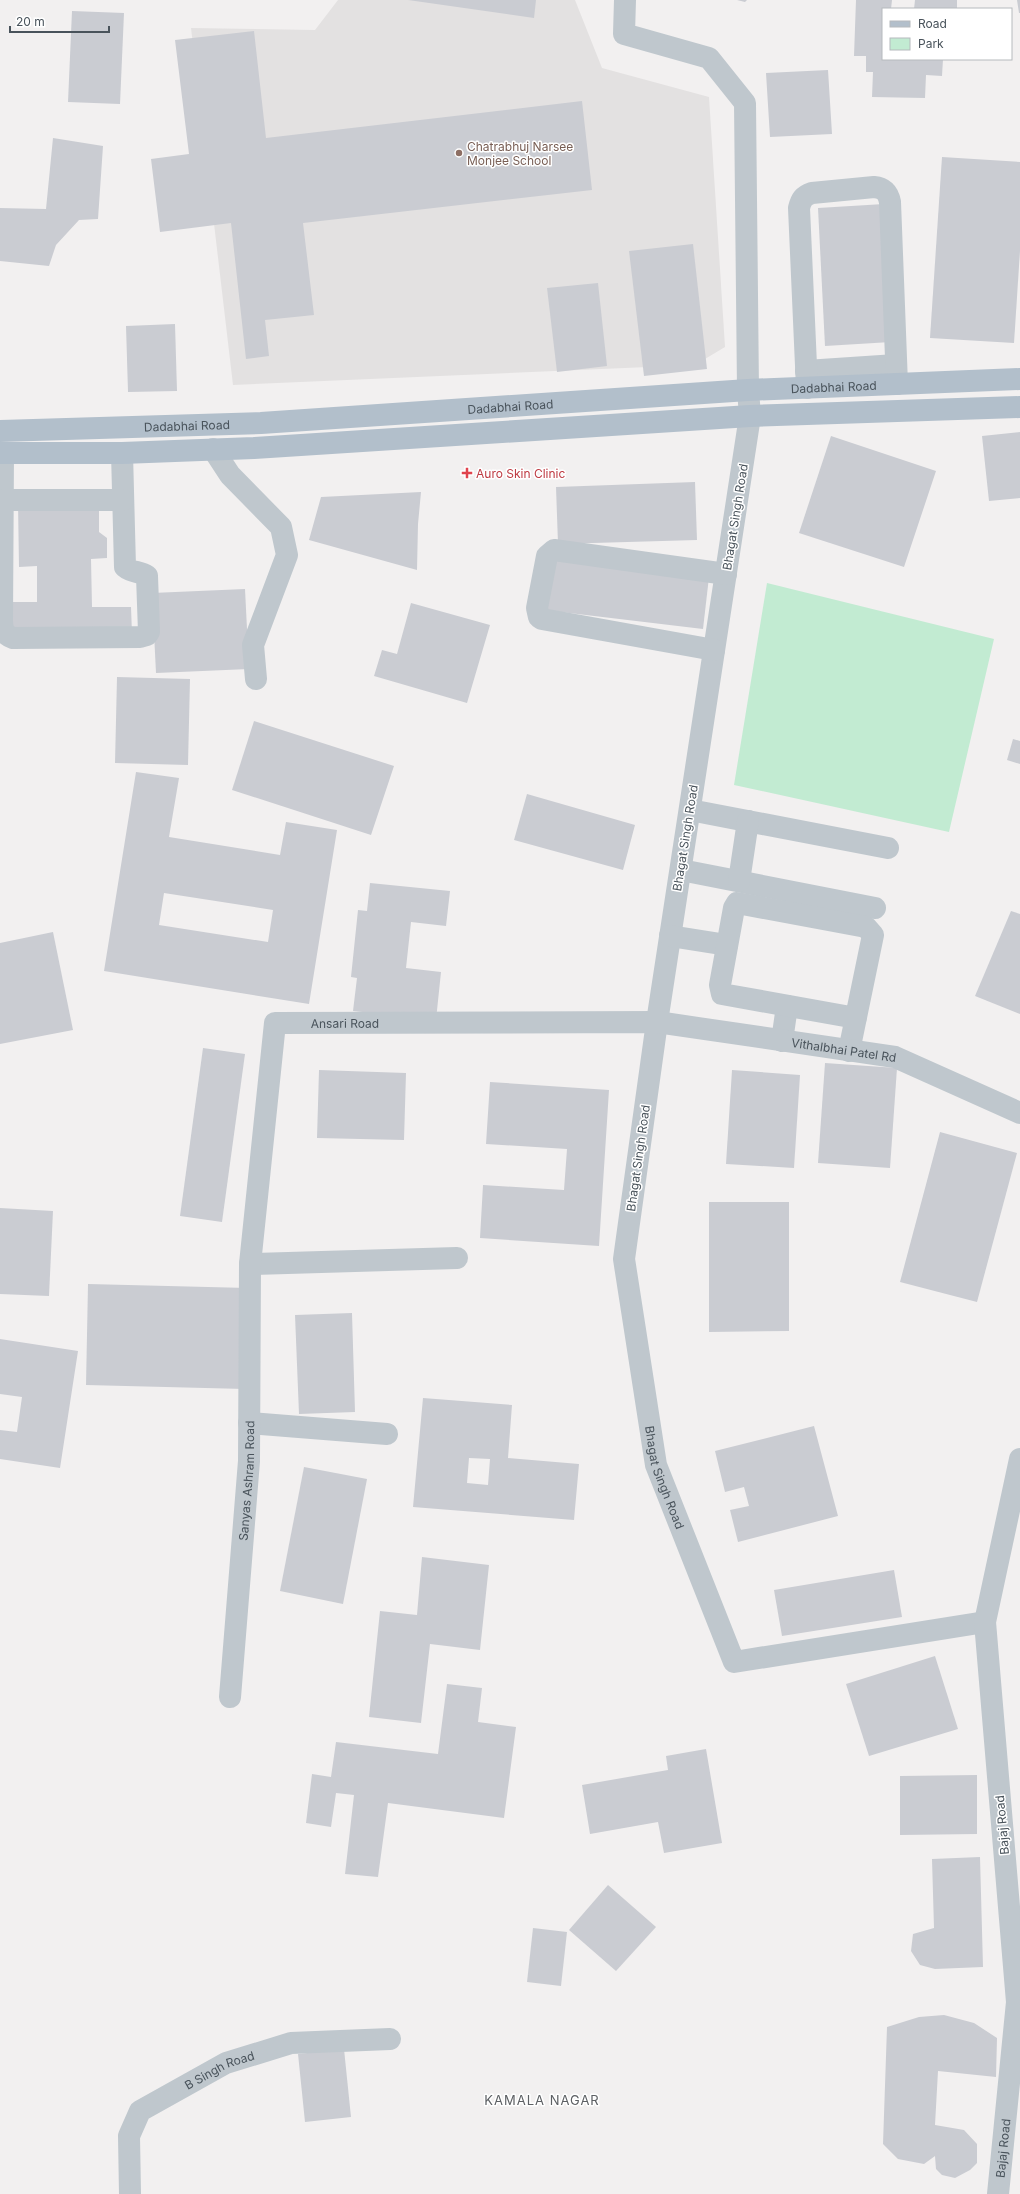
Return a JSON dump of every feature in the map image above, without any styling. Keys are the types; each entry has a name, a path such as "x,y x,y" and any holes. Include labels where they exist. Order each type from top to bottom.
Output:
{"main road":[{"name":"Dadabhai Road","path":"0,431 261,424 748,390 807,379 897,374 1020,379"},
{"name":"Dadabhai Road","path":"1,453 122,453 254,448 750,416 1020,407"}],"street":[{"name":"Bhagat Singh Road","path":"625,0 624,34 709,58 744,103 748,390 750,416 707,649 690,810 657,1022 624,1259 656,1465 734,1662 985,1622"},
{"path":"807,379 799,208 801,202 805,195 812,193 874,187 881,188 888,194 890,202 897,374"},
{"path":"213,449 230,475 281,527 287,555 253,645 256,679"},
{"path":"1,453 1,620 4,632 13,638 140,637 147,635 149,632 147,576 143,573 129,571 125,567 122,453"},
{"path":"2,500 123,500"},
{"path":"707,649 542,619 539,617 537,608 547,556 554,550 720,573"},
{"path":"690,810 888,848"},
{"path":"739,881 748,821"},
{"path":"681,870 875,908"},
{"path":"849,1051 856,1018 873,936 866,927 737,903 734,908 720,985 722,994 856,1018"},
{"path":"670,936 727,945"},
{"path":"782,1041 788,1006"},
{"name":"Vithalbhai Patel Rd","path":"657,1022 895,1057 1020,1113"},
{"name":"Ansari Road","path":"250,1264 275,1023 657,1022"},
{"path":"250,1264 457,1258"},
{"name":"Sanyas Ashram Road","path":"230,1697 249,1461 250,1264"},
{"path":"249,1423 387,1434"},
{"name":"Bajaj Road","path":"998,2194 1017,2002 985,1622 1020,1459"},
{"name":"B Singh Road","path":"130,2194 129,2136 140,2111 226,2063 291,2043 390,2039"}],"shaded area":[{"name":"Chatrabhuj Narsee Monjee School","path":"338,0 575,0 602,68 709,97 725,347 695,365 233,385 191,28 315,30"}],"green space":[{"path":"767,583 994,639 949,832 734,785"}],"building":[{"path":"408,0 536,0 534,18"},
{"path":"856,0 892,0 891,8 882,8 882,60 943,60 942,76 926,75 925,98 872,97 873,72 866,72 866,56 854,56"},
{"path":"915,0 957,0 957,8 914,8"},
{"path":"1017,0 1020,0 1020,13 1019,13"},
{"path":"72,11 124,13 120,104 68,102"},
{"path":"254,31 266,138 582,101 592,190 303,223 314,315 265,320 269,356 246,359 231,223 160,232 151,159 189,154 175,40"},
{"path":"828,70 832,134 770,137 766,73"},
{"path":"53,138 103,146 98,219 79,220 56,245 49,266 0,261 0,208 46,209"},
{"path":"942,157 1020,162 1020,251 1014,343 930,338"},
{"path":"884,204 891,342 825,346 818,208"},
{"path":"693,244 707,369 644,376 629,251"},
{"path":"598,283 607,366 557,372 547,288"},
{"path":"175,324 177,391 128,392 126,326"},
{"path":"1020,432 1020,498 989,501 982,436"},
{"path":"831,436 936,471 904,567 799,533"},
{"path":"695,482 697,540 558,544 556,487"},
{"path":"421,492 418,524 417,570 309,540 321,497"},
{"path":"18,502 36,503 36,511 80,511 99,503 99,532 107,538 107,558 91,559 92,607 131,607 132,634 13,636 13,602 37,602 37,566 19,567"},
{"path":"550,559 709,577 703,629 544,610"},
{"path":"245,589 249,669 156,673 152,593"},
{"path":"411,603 490,625 467,703 374,676 382,650 397,654"},
{"path":"117,677 190,679 188,765 115,763"},
{"path":"254,721 394,766 371,835 232,790"},
{"path":"1013,739 1020,741 1020,764 1007,760"},
{"path":"136,772 179,778 169,837 280,855 286,822 337,830 309,1004 104,971","holes":["164,893 273,910 268,942 159,925"]},
{"path":"527,794 635,825 623,870 514,840"},
{"path":"370,883 450,891 446,926 411,922 406,968 441,972 436,1020 353,1011 357,978 351,977 358,910 367,911"},
{"path":"1011,911 1020,914 1020,1014 975,996"},
{"path":"53,932 73,1030 0,1044 0,943"},
{"path":"203,1048 245,1054 222,1222 180,1216"},
{"path":"825,1063 897,1068 890,1168 818,1163"},
{"path":"319,1070 406,1073 404,1140 317,1138"},
{"path":"732,1070 800,1075 794,1168 726,1164"},
{"path":"490,1082 609,1090 599,1246 480,1238 483,1185 564,1190 567,1149 486,1144"},
{"path":"940,1132 1017,1153 977,1302 900,1282"},
{"path":"709,1202 789,1202 789,1331 709,1332"},
{"path":"0,1208 53,1211 49,1296 0,1294"},
{"path":"88,1284 248,1288 245,1389 86,1385"},
{"path":"352,1313 355,1412 299,1414 295,1315"},
{"path":"0,1339 78,1351 60,1468 0,1459 0,1430 17,1432 22,1397 0,1394"},
{"path":"423,1398 512,1405 508,1458 579,1464 574,1520 413,1507","holes":["469,1458 490,1459 488,1485 467,1483"]},
{"path":"814,1426 838,1516 738,1542 730,1510 749,1506 744,1487 725,1492 715,1451"},
{"path":"304,1467 367,1479 343,1604 280,1591"},
{"path":"422,1557 489,1565 480,1650 430,1644 421,1723 369,1717 380,1611 417,1615"},
{"path":"894,1570 902,1617 782,1636 774,1590"},
{"path":"935,1656 958,1729 869,1756 846,1684"},
{"path":"447,1684 482,1688 478,1722 516,1727 504,1818 388,1803 378,1877 345,1874 354,1795 336,1793 331,1827 306,1823 312,1774 331,1777 336,1742 438,1754"},
{"path":"706,1749 722,1843 664,1853 658,1822 590,1834 582,1785 668,1770 666,1756"},
{"path":"977,1775 977,1834 900,1835 900,1776"},
{"path":"980,1857 983,1967 935,1969 920,1965 911,1951 913,1934 934,1928 932,1859"},
{"path":"608,1885 656,1927 616,1971 569,1930"},
{"path":"533,1928 567,1932 561,1986 527,1982"},
{"path":"944,2015 974,2023 997,2038 996,2077 938,2071 935,2125 964,2130 977,2144 977,2163 970,2170 955,2178 942,2175 936,2169 935,2156 924,2164 898,2159 883,2144 887,2027 919,2017"},
{"path":"344,2049 351,2117 305,2122 298,2054"}],"place":[{"name":"Chatrabhuj Narsee Monjee School","path":"459,153"},
{"name":"Auro Skin Clinic","path":"467,473"}],"district":[{"name":"KAMALA NAGAR","path":"542,2100"}]}
